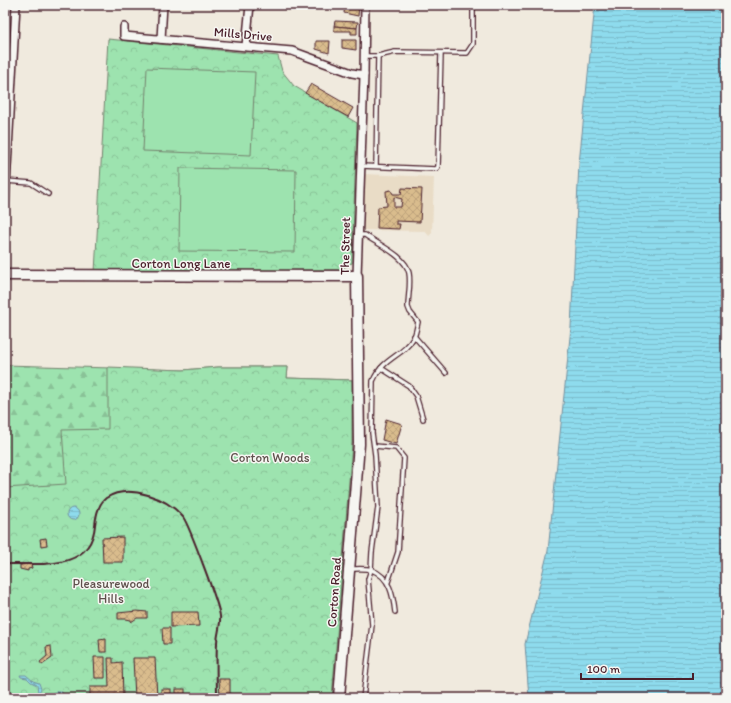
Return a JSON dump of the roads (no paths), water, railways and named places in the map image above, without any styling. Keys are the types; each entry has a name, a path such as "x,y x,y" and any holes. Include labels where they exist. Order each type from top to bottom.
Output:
{"main road":[{"name":"Corton Long Lane","path":"5,275 357,276"},
{"name":"The Street","path":"355,488 358,444 357,276"},
{"name":"Corton Road","path":"339,698 355,488"}],"street":[{"path":"5,204 8,112 16,5"},
{"path":"160,40 164,5"},
{"path":"246,46 250,5"},
{"name":"The Street","path":"357,276 357,235 365,56 365,5"},
{"name":"Mills Drive","path":"124,27 124,36 292,51 352,73 364,75"}],"lane":[{"path":"365,56 378,56 395,52 467,53 473,44 473,5"},
{"path":"360,166 421,169 436,169 438,167 441,53"},
{"path":"376,166 378,56"},
{"path":"6,182 31,183 48,194"},
{"path":"357,235 365,235 402,260 407,266 409,274 408,308 418,322 414,336 402,351 388,360 373,381 372,433 375,446 378,506 372,552 372,570 368,579 372,625 363,698"},
{"path":"414,336 446,372"},
{"path":"381,368 409,386 416,396 423,419"},
{"path":"375,446 396,448 404,458 398,552 388,582"},
{"path":"349,569 372,570 388,582 393,598 395,612"}],"water":[{"path":"595,5 726,5 726,698 529,698 525,644 548,551 571,327 579,164"},
{"path":"73,508 77,510 79,514 77,518 73,520 69,518 67,514 69,510"},
{"path":"20,675 26,675 33,681 39,683 41,689 35,698 32,698 38,692 37,685 27,678 21,677"},
{"path":"58,691 62,692 65,698 52,698 53,693"}],"railway":[{"path":"5,564 48,564 74,558 84,551 91,540 101,503 106,498 115,494 136,492 158,499 167,504 176,510 183,517 186,523 215,597 220,616 217,640 217,698"}],"park label":[{"name":"Corton Woods","path":"270,457"},
{"name":"Pleasurewood Hills","path":"111,590"}]}
